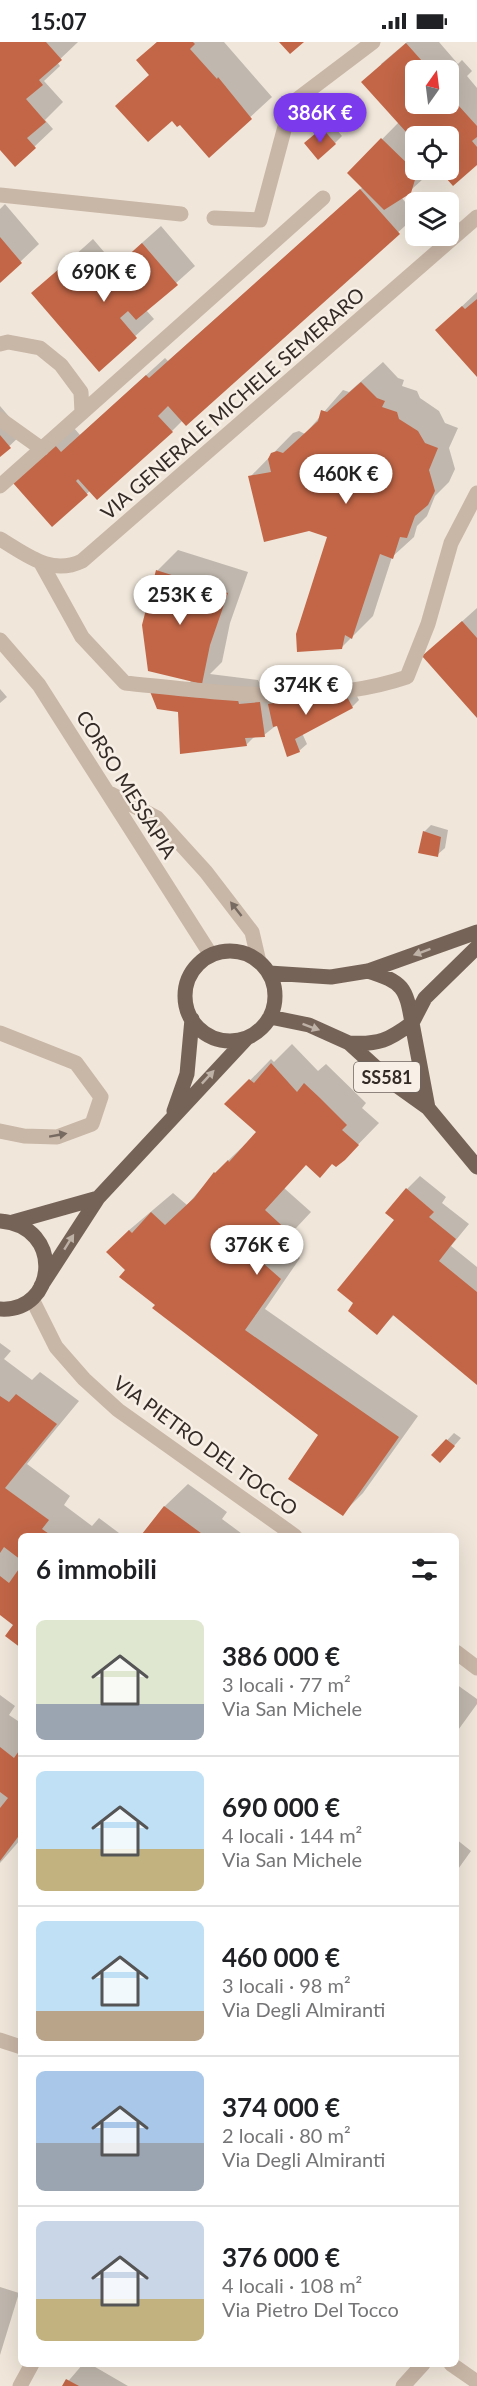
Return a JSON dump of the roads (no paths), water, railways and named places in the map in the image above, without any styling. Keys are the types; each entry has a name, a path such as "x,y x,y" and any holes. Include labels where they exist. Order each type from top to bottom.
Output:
{"main road":[{"path":"172,1117 187,1074 192,1019 185,996 187,984 200,963 211,955 236,951 264,968 331,977 368,971 477,932"},
{"path":"349,1043 369,1044 389,1040 412,1023 425,998 477,947"},
{"path":"192,1019 202,1031 215,1038 230,1041 256,1034 270,1017 275,1003 275,988 264,968"},
{"path":"368,971 395,980 403,988 412,1023"},
{"name":"SS581","path":"270,1017 309,1025 349,1043 393,1083 428,1108 477,1167"},
{"name":"SS581","path":"412,1023 428,1108"},
{"path":"0,1309 20,1306 32,1299 98,1198 246,1038"},
{"path":"6,1221 98,1198"},
{"path":"6,1221 25,1227 43,1247 46,1273 41,1286"}],"street":[{"path":"214,218 260,220 291,104 373,42"},
{"path":"0,195 181,214"},
{"path":"0,486 323,198"},
{"name":"VIA GENERALE MICHELE SEMERARO","path":"0,539 41,563 67,568 82,561 477,217"},
{"path":"0,344 8,342 40,348 61,365 81,392 82,413"},
{"path":"0,419 42,449"},
{"path":"41,563 82,637 125,683 282,696 381,686 407,677 428,624 451,543 477,493"},
{"name":"CORSO MESSAPIA","path":"0,640 39,685 211,955"},
{"path":"110,794 157,818 206,872 252,932 264,968"},
{"path":"0,1033 76,1063 101,1097 92,1124 57,1137 24,1136 0,1131"},
{"name":"VIA PIETRO DEL TOCCO","path":"32,1299 56,1347 84,1379 117,1410 291,1533"},
{"path":"459,1654 477,1668"},
{"path":"0,2040 18,2046"},
{"path":"20,2386 30,2367"},
{"path":"403,2386 420,2367"},
{"path":"455,2367 477,2382"}]}
